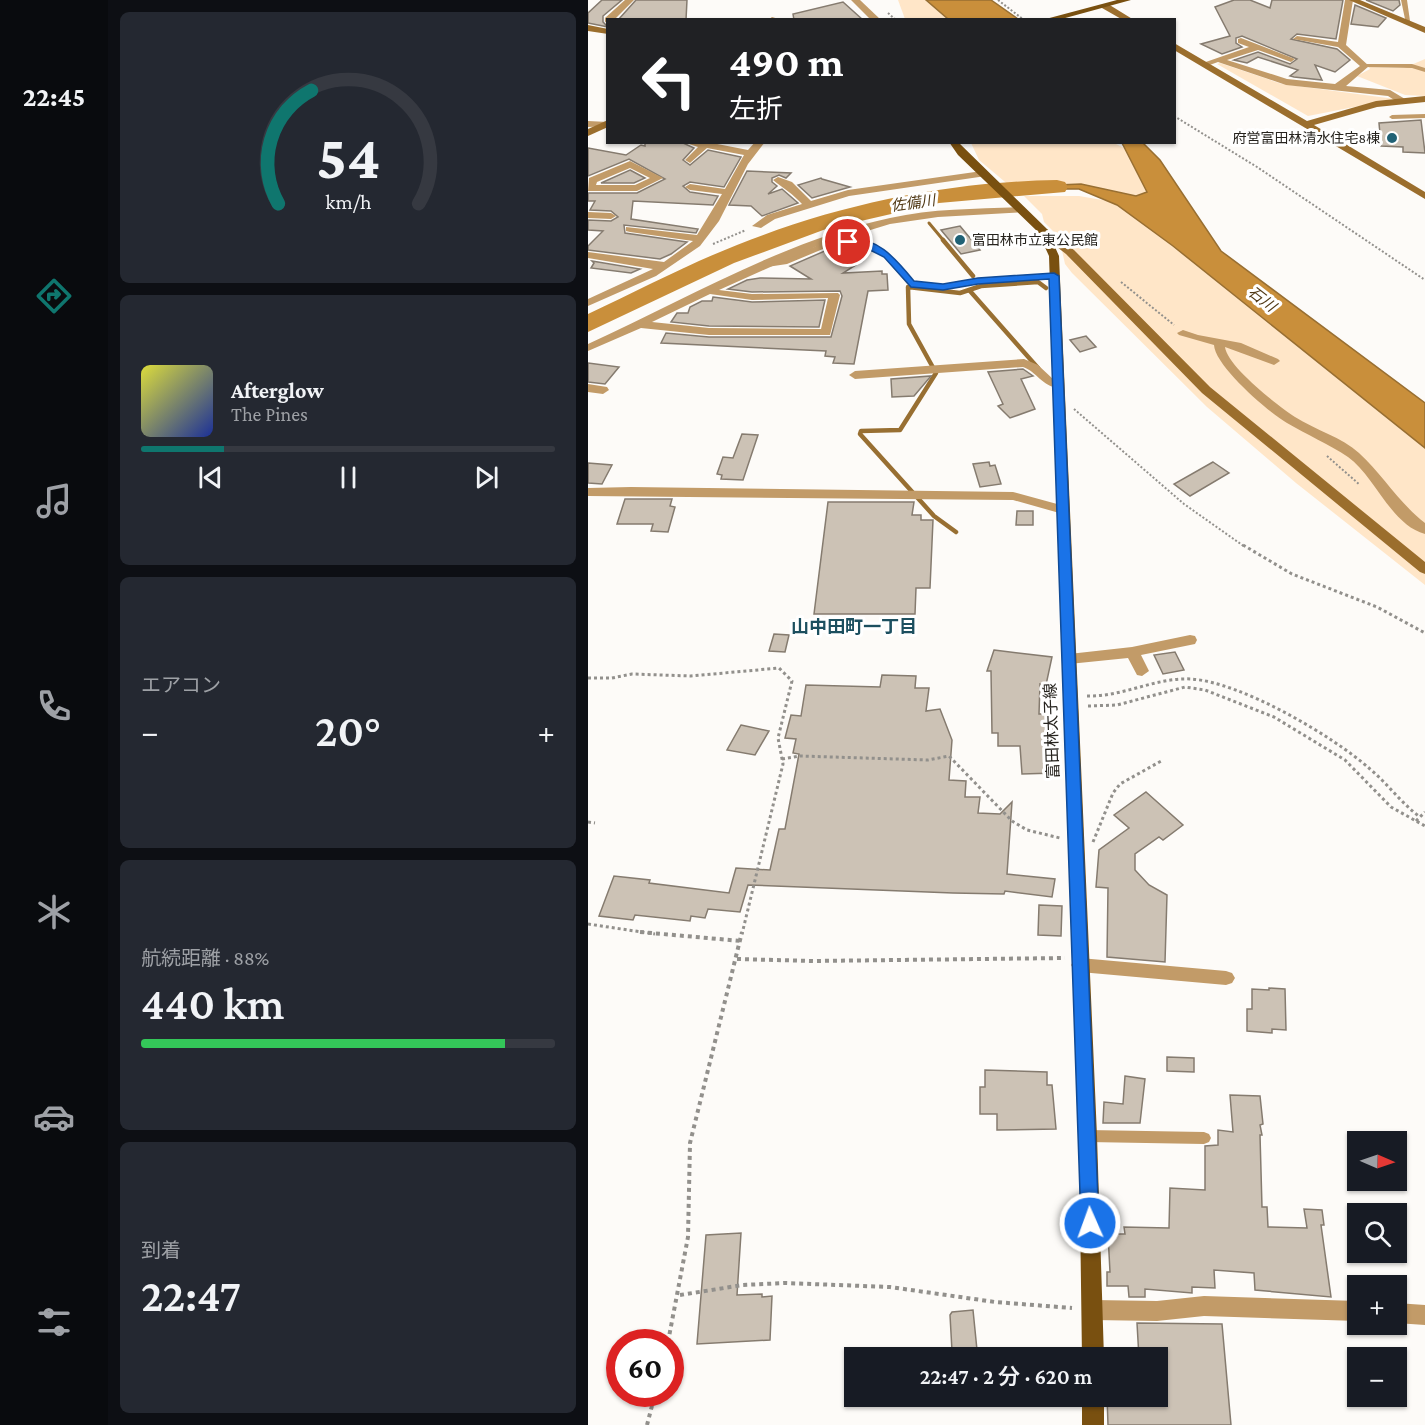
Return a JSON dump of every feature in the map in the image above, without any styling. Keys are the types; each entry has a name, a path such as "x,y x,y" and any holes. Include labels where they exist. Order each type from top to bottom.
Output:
{"main road":[{"path":"1055,18 1128,0"},
{"name":"富田林太子線","path":"955,144 985,177 1043,231 1052,248 1088,1136 1093,1347"},
{"path":"1093,1407 1093,1425"}],"street":[{"path":"610,18 630,0"},
{"path":"855,0 872,17"},
{"path":"1342,45 1351,0 1425,30"},
{"path":"1110,3 1128,18"},
{"path":"592,29 606,21"},
{"path":"1297,39 1342,45 1364,65 1338,87"},
{"path":"1240,41 1291,59"},
{"path":"1176,47 1425,196"},
{"path":"1204,64 1255,48"},
{"path":"1329,54 1352,56"},
{"path":"1220,60 1286,82 1390,93 1401,100"},
{"path":"1305,125 1350,110 1401,100 1425,99"},
{"path":"588,124 606,124"},
{"path":"588,133 606,124"},
{"path":"699,144 750,153"},
{"path":"588,303 676,260 705,243 727,192 750,153 759,144"},
{"path":"690,160 705,145"},
{"path":"630,164 658,178 637,188 589,188 593,180 630,164"},
{"path":"757,226 771,217 848,194 985,177"},
{"path":"778,180 789,185 809,205"},
{"path":"789,185 801,182"},
{"path":"690,187 727,192"},
{"path":"588,348 755,268 828,238 891,220 924,215 1020,209"},
{"path":"588,215 611,216"},
{"path":"629,230 705,243"},
{"path":"1043,231 1070,252 1206,390 1425,569"},
{"path":"588,255 612,254 662,267"},
{"path":"640,324 686,331 766,330 826,333 834,295 750,296 723,294 710,290"},
{"path":"1183,333 1195,338 1219,341 1253,351 1274,361"},
{"path":"1219,341 1220,352 1231,369 1288,419 1354,455 1403,513 1425,530"},
{"path":"855,375 1024,363 1034,367 1050,383 1058,384"},
{"path":"588,388 603,390"},
{"path":"588,492 1013,496 1063,510"},
{"path":"1069,659 1132,652 1190,640"},
{"path":"1132,652 1142,670"},
{"path":"1080,964 1226,978"},
{"path":"1092,1310 1157,1311 1204,1306 1347,1311"},
{"path":"1407,1314 1425,1315"}],"lane":[{"path":"1404,0 1408,20 1404,21"},
{"path":"1364,65 1412,66 1425,70"},
{"path":"1392,117 1425,116"},
{"path":"755,268 784,262 834,242 861,242 887,255 911,284 943,287 978,281 1054,276"},
{"path":"1088,1136 1204,1138"}],"path":[{"path":"998,0 1021,18"},
{"path":"1176,117 1257,167 1425,280"},
{"path":"705,243 757,226"},
{"path":"1059,402 1067,403 1184,504 1255,554 1292,574 1377,607 1425,633"},
{"path":"588,678 612,678 632,674 691,676 779,668 792,681 778,738 782,759 776,796 766,827 737,959 690,1143 687,1177 688,1234 680,1295 671,1329"},
{"path":"1071,700 1110,698 1181,679 1211,683 1267,704 1349,752 1420,817"},
{"path":"1071,700 1109,706 1185,687 1205,690 1260,710 1345,760 1391,807 1425,826"},
{"path":"782,759 800,756 927,760 949,756 1012,821 1027,830 1076,842 1092,843 1096,839 1113,793 1120,784 1163,760"},
{"path":"1416,820 1425,812"},
{"path":"588,822 595,823"},
{"path":"588,924 644,933 741,941"},
{"path":"737,959 813,961 1062,957 1080,964"},
{"path":"680,1295 764,1284 890,1287 995,1302 1092,1310"},
{"path":"647,1425 652,1407"}],"shaded area":[{"path":"898,0 925,0 946,18 905,18"},
{"path":"1425,59 1425,96 1405,95 1357,76 1370,69 1369,67 1404,68"},
{"path":"1220,63 1282,84 1395,99 1308,116 1217,64"},
{"path":"971,144 1116,144 1124,148 1147,192 1136,196 1076,184 1011,187 979,160"},
{"path":"1024,196 1079,196 1114,202 1173,246 1425,448 1425,585 1296,483 1207,407 1072,273 1065,264 1059,237 1044,222 1042,214"}],"water":[{"path":"926,0 991,0 1017,18 947,18"},
{"name":"石川","path":"1123,144 1144,144 1160,160 1221,251 1425,403 1425,448 1173,246 1117,205 1079,189 1014,189 1011,187 1081,184 1136,196 1147,192"}],"building":[{"path":"602,0 622,0 603,16 606,27 588,23 588,13"},
{"path":"636,0 687,0 686,18 620,18"},
{"path":"1234,0 1250,0 1270,8 1272,0 1343,0 1336,39 1297,34 1291,39 1337,49 1350,60 1335,72 1315,65 1322,80 1294,77 1290,76 1298,70 1258,57 1247,63 1234,60 1258,52 1290,64 1297,59 1242,36 1236,38 1236,43 1242,47 1222,54 1201,44 1230,36 1215,7"},
{"path":"1366,0 1399,0 1400,5 1393,11"},
{"path":"843,2 861,18 794,18 793,14"},
{"path":"1355,5 1386,18 1378,27 1351,24"},
{"name":"府営富田林清水住宅8棟","path":"1421,120 1425,153 1403,152 1403,147 1381,146 1379,123"},
{"path":"645,144 685,144 694,148 683,160 690,165 708,150 741,157 724,187 690,182 683,186 690,192 718,196 713,205 633,201 631,219 698,229 696,233 624,225 625,233 687,242 671,254 660,259 588,250 588,246 603,231 588,230 588,220 611,221 618,217 611,211 590,210 595,201 588,201 588,193 637,193 665,179 629,159 588,176 588,148 626,155 641,145 645,146"},
{"path":"630,170 645,178 634,183 601,183"},
{"path":"747,171 791,173 786,178 779,175 772,178 772,182 777,186 768,194 782,189 798,203 762,216 751,206 729,205"},
{"path":"821,178 850,187 812,198 798,185"},
{"name":"富田林市立東公民館","path":"960,226 980,250 961,254 941,230"},
{"path":"834,247 862,261 843,273 882,271 882,274 887,274 888,290 868,291 854,364 833,363 835,357 825,356 826,351 661,343 666,333 709,337 831,337 842,296 840,291 752,292 728,289 747,280 760,278 811,279 790,266"},
{"path":"592,261 640,269 631,273 591,268 594,263"},
{"path":"713,297 752,302 825,300 819,327 709,326 671,322 677,313 688,313 690,307 702,301 712,301"},
{"path":"1086,336 1096,347 1080,352 1070,340"},
{"path":"588,363 619,367 605,384 588,382"},
{"path":"1023,369 1033,376 1021,379 1035,409 1010,418 998,406 1003,404 988,372"},
{"path":"931,376 914,396 892,397 891,379"},
{"path":"742,434 758,435 743,480 721,479 722,475 717,474 723,457 733,458"},
{"path":"989,462 990,466 995,465 1001,484 980,487 973,464"},
{"path":"1213,462 1229,473 1190,496 1174,484"},
{"path":"588,463 612,465 602,484 588,483"},
{"path":"625,499 672,499 670,506 675,507 668,532 651,531 653,524 617,524"},
{"path":"828,502 914,502 912,515 921,515 921,520 933,520 930,588 916,588 915,614 814,614"},
{"path":"1017,511 1033,511 1033,525 1016,525"},
{"path":"774,634 789,635 785,652 769,651"},
{"path":"994,650 1052,657 1046,685 1040,684 1039,714 1052,714 1054,773 1022,774 1020,746 998,746 998,733 992,733 991,671 987,671"},
{"path":"1175,652 1184,670 1163,674 1154,655"},
{"path":"882,675 916,676 915,688 929,688 926,711 940,709 952,740 949,780 966,781 965,797 980,797 978,813 1000,814 1012,802 1007,874 1055,879 1052,897 1005,891 1004,894 953,893 748,885 740,912 708,909 705,918 691,916 690,921 635,915 633,920 599,916 614,876 650,880 649,883 729,893 736,868 770,870 779,829 785,829 799,754 793,753 796,739 785,738 791,715 801,716 806,685 880,687"},
{"path":"741,725 769,731 755,755 727,750"},
{"path":"1146,792 1183,825 1163,840 1159,837 1135,854 1135,870 1149,885 1167,895 1165,962 1107,957 1108,888 1096,887 1099,850 1129,828 1114,815"},
{"path":"1039,905 1062,906 1061,936 1038,935"},
{"path":"1269,988 1285,989 1286,1030 1272,1029 1272,1033 1247,1031 1247,1009 1252,1009 1252,989 1269,990"},
{"path":"1167,1057 1194,1058 1194,1072 1167,1071"},
{"path":"985,1070 1047,1072 1047,1085 1052,1085 1056,1129 997,1130 997,1114 980,1114 980,1087 985,1087"},
{"path":"1125,1076 1145,1079 1140,1123 1103,1123 1104,1102 1123,1104"},
{"path":"1230,1095 1260,1096 1263,1124 1260,1125 1262,1207 1267,1207 1268,1227 1307,1228 1304,1209 1322,1210 1324,1225 1321,1225 1331,1297 1255,1290 1254,1273 1214,1270 1215,1288 1192,1287 1192,1293 1145,1289 1145,1297 1129,1297 1128,1286 1107,1286 1107,1272 1110,1272 1108,1234 1125,1234 1124,1227 1169,1228 1170,1188 1205,1190 1205,1146 1218,1145 1218,1130 1233,1132"},
{"path":"741,1233 737,1295 772,1296 770,1340 697,1344 706,1235"},
{"path":"973,1310 977,1347 952,1347 950,1315 952,1312"},
{"path":"1137,1323 1222,1324 1231,1425 1108,1425 1107,1407 1168,1407 1168,1347 1138,1347"}],"waterway":[{"name":"佐備川","path":"588,324 725,258 818,224 939,196 1019,188 1057,187"},
{"path":"929,223 944,241"},
{"path":"943,240 973,276"},
{"path":"956,532 934,516 860,434 861,431 900,430 936,373 909,324 908,287 960,293 981,286 1038,282 1046,288"},
{"path":"970,291 1038,368"}],"place":[{"name":"府営富田林清水住宅8棟","path":"1392,138"},
{"name":"富田林市立東公民館","path":"960,240"}],"district":[{"name":"山中田町一丁目","path":"854,627"}],"route":[{"path":"848,242 861,242 887,255 892,264 911,284 943,287 978,281 1054,276 1090,1223"}]}
